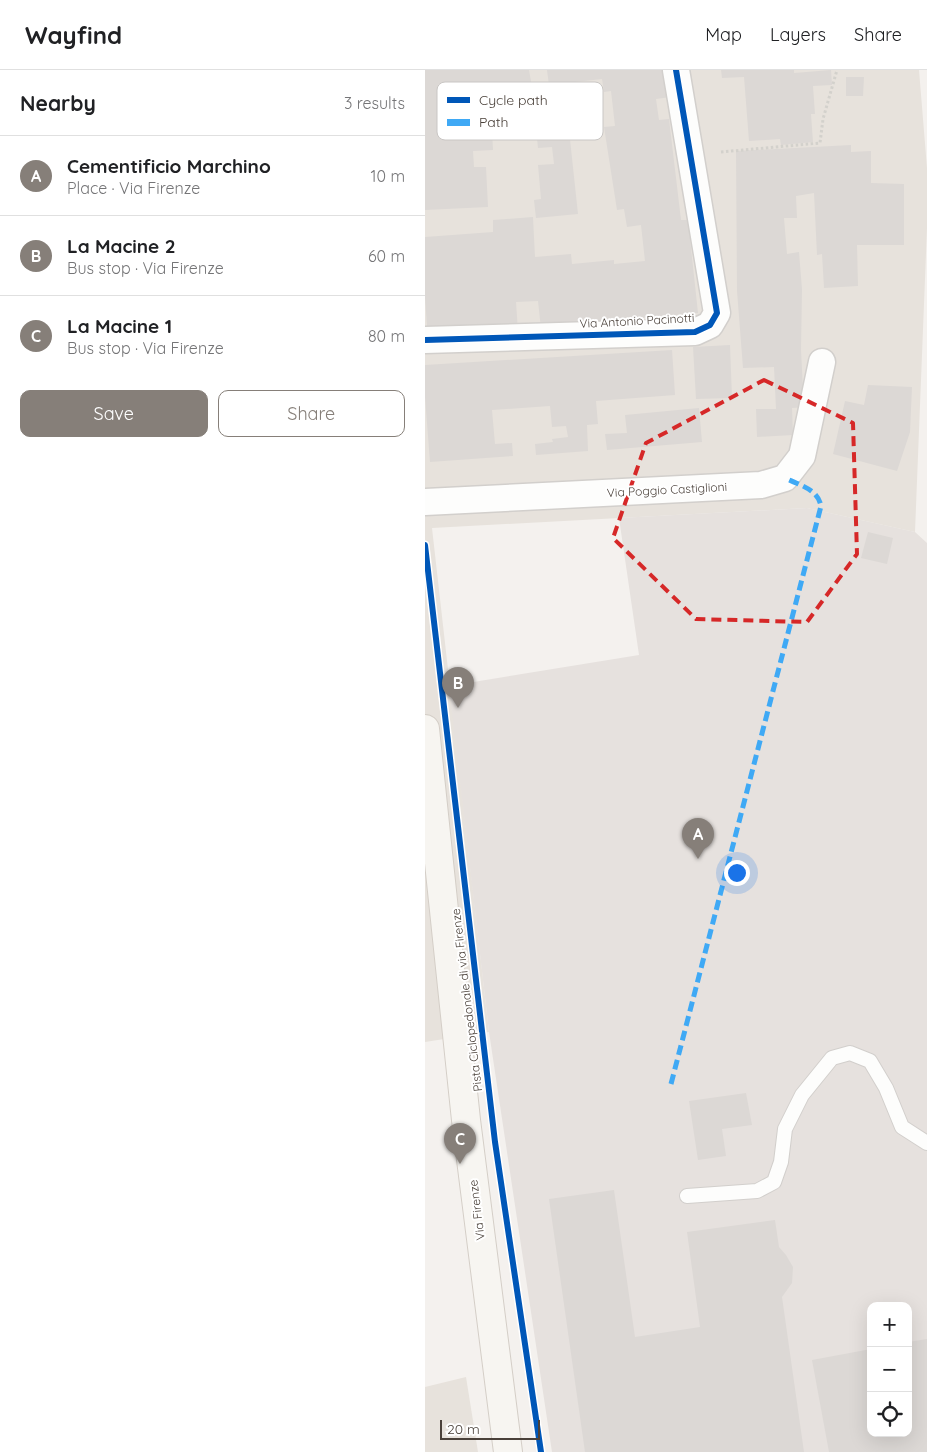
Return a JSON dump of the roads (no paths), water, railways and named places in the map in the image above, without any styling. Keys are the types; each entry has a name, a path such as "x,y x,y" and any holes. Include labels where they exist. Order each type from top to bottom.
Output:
{"main road":[{"name":"Via Firenze","path":"425,729 469,1140 508,1452"}],"street":[{"name":"Via Antonio Pacinotti","path":"425,340 695,332 710,325 717,313 677,70"},
{"name":"Via Poggio Castiglioni","path":"425,502 761,485 785,478 802,456 822,362"}],"lane":[{"path":"687,1196 757,1191 773,1182 781,1162 785,1129 802,1095 832,1058 851,1053 870,1062 886,1088 902,1126 927,1143"}],"place":[{"name":"La Macine 2","path":"458,708"},
{"name":"Cementificio Marchino","path":"698,859"},
{"name":"La Macine 1","path":"460,1164"}]}
